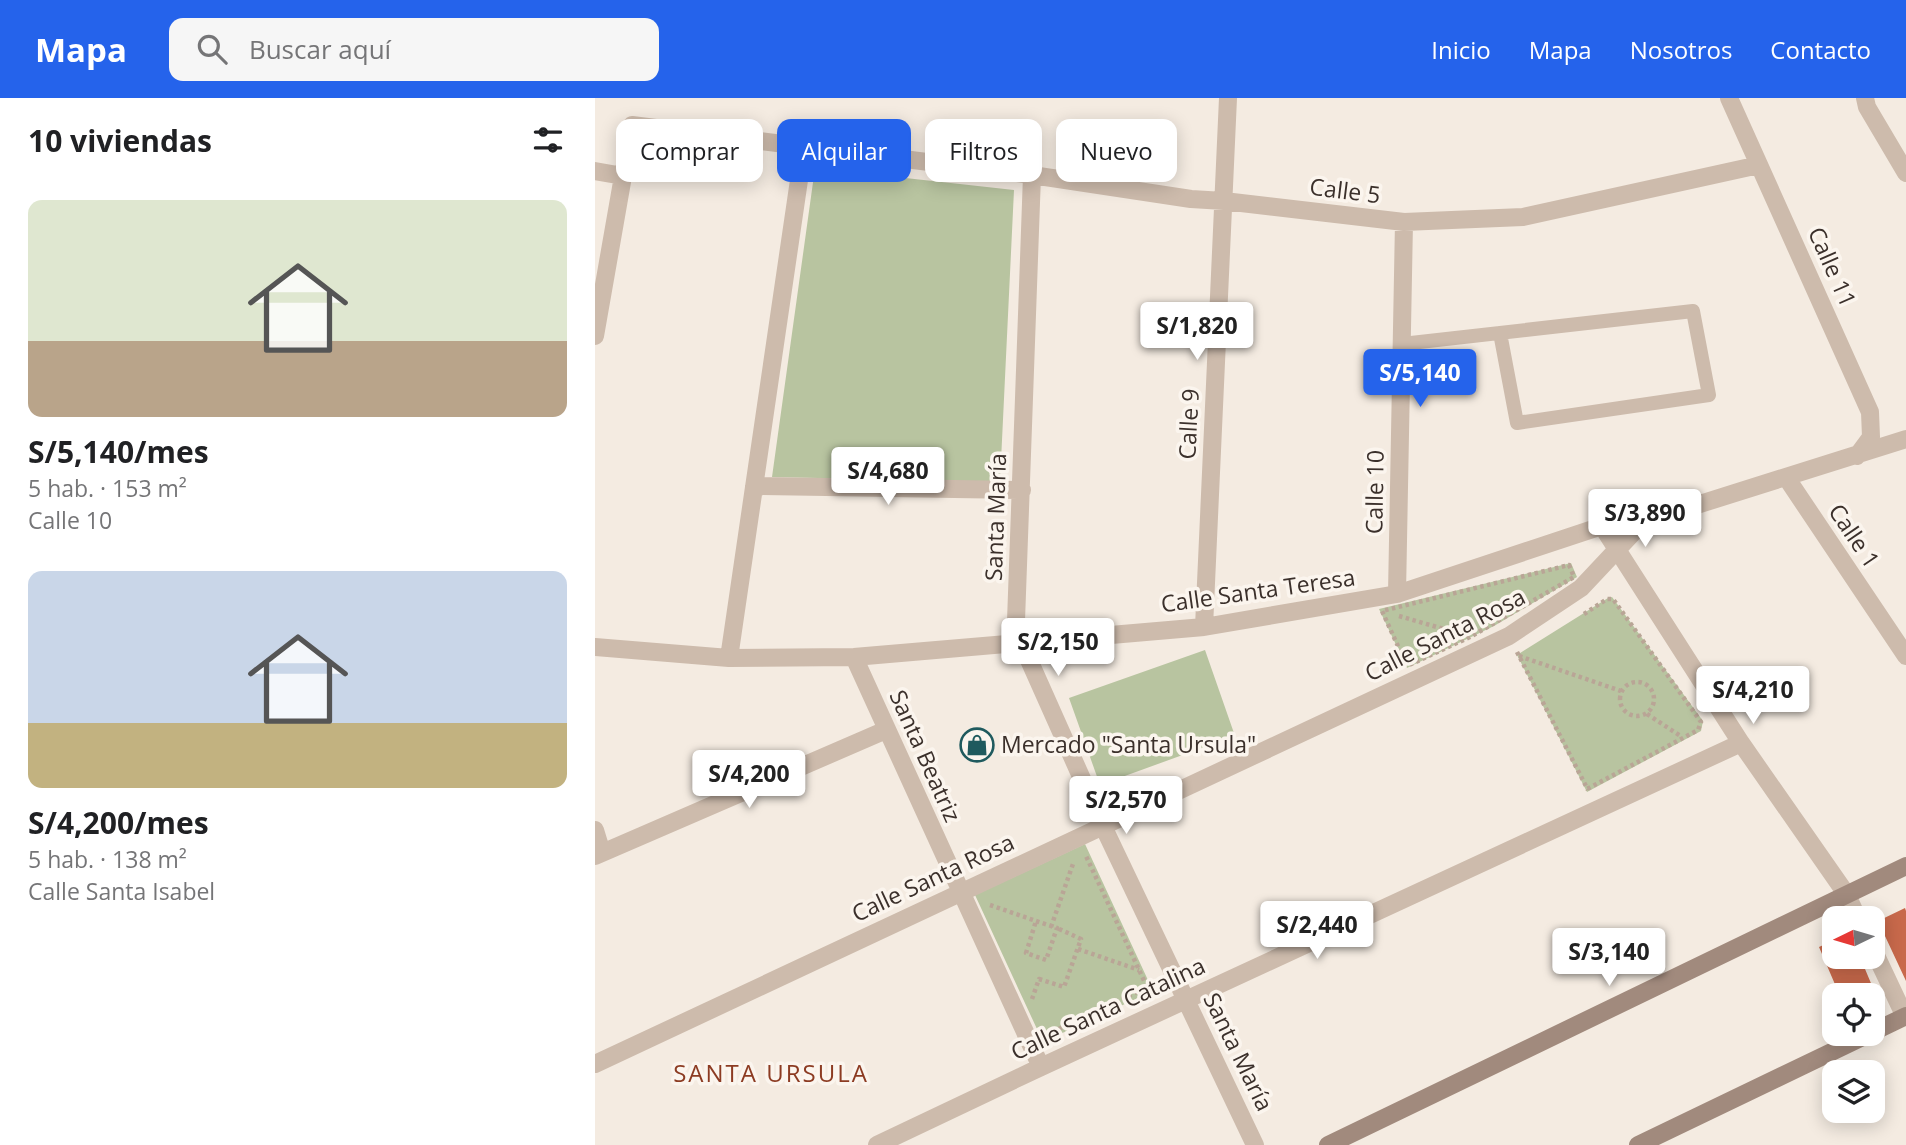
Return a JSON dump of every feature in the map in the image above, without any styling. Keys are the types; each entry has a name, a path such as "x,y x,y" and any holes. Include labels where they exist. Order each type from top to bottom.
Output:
{"main road":[{"path":"1328,1145 1906,866"},
{"path":"1885,1026 1905,1017"},
{"path":"1638,1145 1844,1046"}],"street":[{"name":"Calle 9","path":"1204,627 1229,98"},
{"name":"Calle 11","path":"1728,98 1870,412 1871,437 1857,456"},
{"path":"1865,98 1867,107 1906,173"},
{"name":"Calle 5","path":"1042,176 1191,199 1404,222 1523,217 1759,164"},
{"path":"595,171 616,175"},
{"path":"595,336 622,182"},
{"path":"729,658 799,182"},
{"name":"Santa María","path":"1033,182 1016,621 1021,642 1103,826 1255,1145"},
{"name":"Calle 10","path":"1397,594 1404,222"},
{"name":"Calle Santa Teresa","path":"595,647 729,658 854,657 1204,627 1379,605 1397,594 1602,526 1643,522 1906,439"},
{"name":"Calle 1","path":"1786,477 1906,656"},
{"path":"754,486 1022,489"},
{"name":"Calle Santa Rosa","path":"595,1064 1509,636 1581,588 1643,522"},
{"path":"1602,526 1741,743 1852,906"},
{"name":"Santa Beatriz","path":"854,657 1041,1067"},
{"path":"595,830 599,855 886,730"},
{"name":"Calle Santa Catalina","path":"877,1145 1741,743"},
{"path":"1883,970 1905,1017"}],"lane":[{"path":"1402,344 1693,310 1709,395 1517,424 1500,333"}],"path":[{"path":"1569,565 1574,577 1470,637 1407,666 1379,605 1569,565"},
{"path":"1574,620 1609,598 1615,600 1701,722 1698,730 1587,789"},
{"path":"1379,605 1470,637"},
{"path":"1509,636 1598,810"},
{"path":"1519,656 1530,649"},
{"path":"1519,656 1621,691"},
{"path":"1642,682 1653,692 1652,708 1647,714 1632,716 1625,712 1621,705 1621,691 1627,684 1642,682"},
{"path":"1647,714 1682,737"},
{"path":"1038,1028 1042,1037 1147,987 1084,852 1063,862"},
{"path":"1036,922 1026,953 1046,960 1075,856"},
{"path":"960,893 1081,939 1064,986 1039,979 1029,1009"},
{"path":"1078,949 1139,970"}],"green space":[{"path":"911,179 1014,190 1000,482 772,477 813,182 911,182"},
{"path":"1571,563 1577,577 1494,626 1407,668 1379,609"},
{"path":"1612,597 1703,721 1701,731 1587,792 1517,655"},
{"path":"1205,650 1235,736 1100,785 1069,698"},
{"path":"1085,844 1153,991 1043,1042 975,895"}],"building":[{"path":"1905,908 1906,981 1885,936 1885,918"},
{"path":"1829,970 1865,970 1871,983 1834,983"}],"place":[{"name":"Mercado \"Santa Ursula\"","path":"977,745"}],"district":[{"name":"SANTA URSULA","path":"771,1074"}]}
